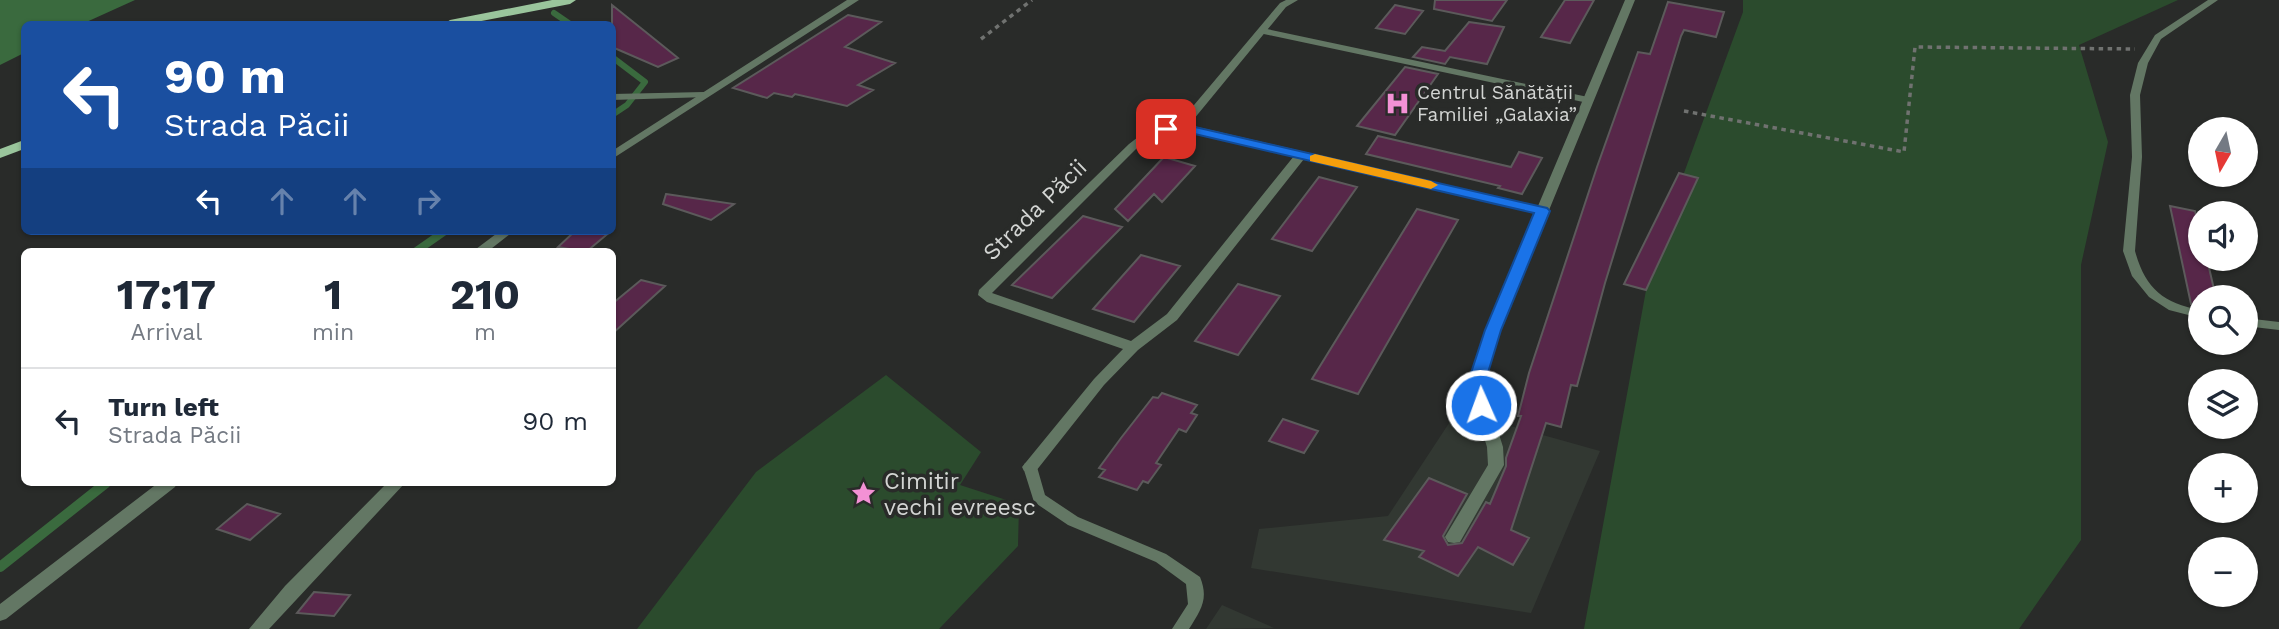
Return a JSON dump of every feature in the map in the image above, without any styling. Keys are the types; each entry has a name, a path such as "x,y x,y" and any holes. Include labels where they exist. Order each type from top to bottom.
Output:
{"main road":[{"path":"465,21 570,0"},
{"path":"0,154 21,145"}],"street":[{"path":"616,153 854,0"},
{"path":"1182,127 1283,5 1293,0"},
{"path":"1454,537 1496,464 1495,447 1476,386 1493,330 1630,0"},
{"name":"Strada Păcii","path":"1133,347 985,295 986,290 1133,146 1150,133 1182,127 1542,211"},
{"path":"1030,467 1099,382 1133,347 1172,317 1301,155"},
{"path":"485,248 502,235"},
{"path":"0,614 165,486"},
{"path":"258,629 309,571 368,517 394,486"}],"lane":[{"path":"2188,310 2146,291 2136,277 2129,251 2137,157 2135,95 2150,50 2158,37 2214,0"},
{"path":"1262,31 1588,100"},
{"path":"616,97 704,95"},
{"path":"2258,324 2279,326"},
{"path":"1030,467 1039,498 1073,521 1161,558 1194,581 1196,605 1180,629"}],"path":[{"path":"981,39 1032,0"},
{"path":"1685,111 1904,152 1915,47 2150,50"}],"shaded area":[{"path":"0,0 135,0 89,21 21,21 21,54 0,65"},
{"path":"1743,0 2178,0 2079,45 2108,142 2081,265 2081,540 2019,629 1584,629 1651,263 1743,12"},
{"name":"Cimitir vechi evreesc","path":"886,375 981,452 960,485 1019,504 1018,546 939,629 637,629 756,472"},
{"path":"1457,411 1600,451 1531,613 1251,568 1259,529 1388,516"},
{"path":"1222,605 1274,628 1206,629"}],"building":[{"path":"1435,0 1507,0 1492,21 1434,9"},
{"path":"1565,0 1594,0 1570,43 1541,37"},
{"path":"1668,2 1724,12 1716,37 1684,30 1681,36 1605,283 1577,386 1571,385 1561,427 1546,423 1511,530 1529,538 1513,565 1478,547 1458,576 1419,557 1424,551 1384,540 1429,478 1467,494 1443,536 1448,545 1462,543 1486,502 1490,504 1506,466 1506,458 1521,416 1518,416 1529,373 1597,167 1638,52 1650,54"},
{"path":"612,5 678,58 658,67 616,49 616,21 612,21"},
{"path":"1395,5 1423,11 1405,34 1376,28"},
{"path":"848,15 881,22 845,47 895,63 858,85 873,90 847,106 795,94 792,97 774,93 767,98 733,88"},
{"path":"1469,22 1504,27 1487,64 1450,57 1445,64 1413,57 1422,47 1445,51"},
{"name":"Centrul Sănătății Familiei „Galaxia”","path":"1405,67 1438,74 1395,135 1357,126"},
{"path":"1378,136 1511,167 1519,152 1542,158 1522,194 1498,188 1500,186 1366,154"},
{"path":"1164,157 1195,166 1162,202 1154,194 1128,221 1115,209"},
{"path":"1679,173 1698,178 1646,290 1624,284"},
{"path":"1319,177 1357,187 1312,251 1272,239"},
{"path":"666,194 734,204 711,220 663,204"},
{"path":"2170,206 2188,210 2188,271 2210,271 2213,285 2188,285 2188,290"},
{"path":"1417,209 1458,220 1358,394 1312,379"},
{"path":"1083,216 1122,227 1052,298 1012,285"},
{"path":"571,235 606,235 591,248 558,247"},
{"path":"1141,255 1180,266 1134,322 1093,309"},
{"path":"641,280 665,286 616,330 616,301"},
{"path":"1238,284 1280,296 1238,355 1195,341"},
{"path":"1162,393 1197,405 1191,413 1197,415 1186,432 1179,429 1156,463 1161,465 1148,483 1143,481 1137,490 1099,477 1105,470 1099,468 1121,438 1153,397 1158,398"},
{"path":"1283,419 1318,431 1304,453 1269,441"},
{"path":"247,504 280,514 250,540 217,529"},
{"path":"314,592 350,595 334,616 297,613"}],"waterway":[{"path":"554,13 566,21"},
{"path":"616,60 645,82 627,105 616,112"},
{"path":"421,248 439,235"},
{"path":"0,567 102,486"}],"slow traffic":[{"path":"1315,158 1431,185"}],"place":[{"name":"Centrul Sănătății Familiei „Galaxia”","path":"1397,103"},
{"name":"Cimitir vechi evreesc","path":"864,494"}],"route":[{"path":"1166,129 1182,127 1542,211 1493,330 1478,376 1476,386 1481,405"}]}
